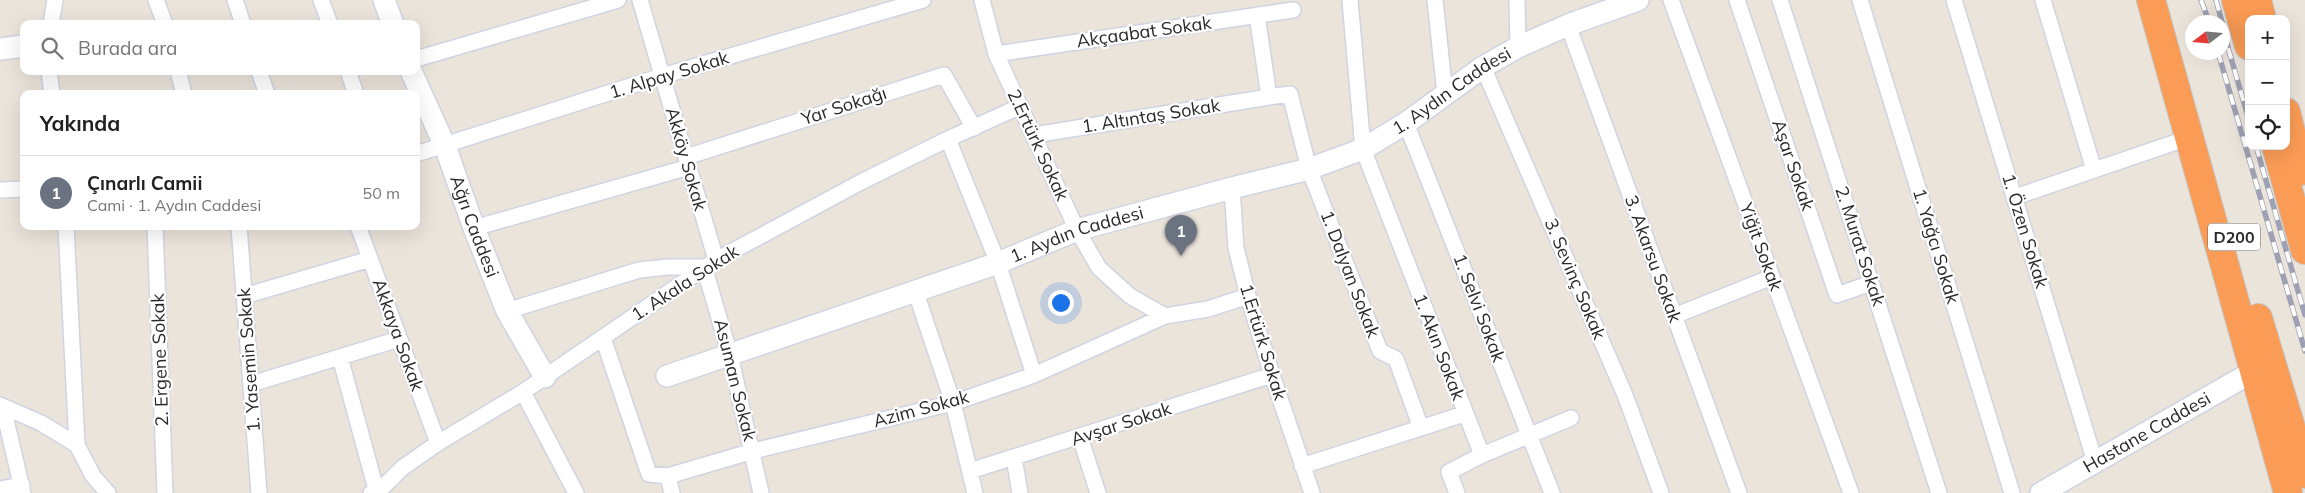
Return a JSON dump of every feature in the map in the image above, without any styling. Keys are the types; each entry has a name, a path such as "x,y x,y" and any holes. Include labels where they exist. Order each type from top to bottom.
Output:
{"highway":[{"path":"2151,0 2288,493"},
{"name":"D200","path":"2163,0 2305,474"},
{"path":"2236,0 2245,32"},
{"path":"2257,0 2261,15"},
{"path":"2290,127 2305,184"},
{"path":"2277,150 2305,250"}],"main road":[{"path":"384,0 392,20"},
{"name":"1. Aydın Caddesi","path":"667,376 998,262 1077,230 1309,169 1363,149 1406,123 1483,67 1518,47 1568,25 1638,0"},
{"path":"0,49 20,46"},
{"name":"Ağrı Caddesi","path":"413,75 420,90"},
{"name":"Ağrı Caddesi","path":"420,91 445,146 474,228 507,311 545,377"},
{"name":"Hastane Caddesi","path":"2041,493 2254,371"}],"street":[{"path":"52,20 55,0"},
{"path":"156,0 164,20"},
{"path":"235,0 242,20"},
{"path":"321,0 328,20"},
{"path":"420,58 618,0"},
{"name":"Akköy Sokak","path":"640,0 687,162 710,263"},
{"name":"1. Alpay Sokak","path":"420,153 662,76 923,0"},
{"name":"2.Ertürk Sokak","path":"982,0 996,54 1077,230 1098,268 1130,296 1165,316"},
{"name":"1. Akın Sokak","path":"1350,0 1363,149 1464,414 1482,455"},
{"path":"1435,0 1445,94"},
{"path":"1517,0 1518,47"},
{"name":"Yiğit Sokak","path":"1671,0 1851,493"},
{"name":"Aşar Sokak","path":"1737,0 1837,295 1871,283"},
{"name":"2. Murat Sokak","path":"1780,0 1939,493"},
{"name":"1. Yağcı Sokak","path":"1860,0 2012,493"},
{"name":"1. Özen Sokak","path":"1954,0 2095,462"},
{"path":"2043,0 2094,170"},
{"name":"Akçaabat Sokak","path":"996,54 1292,10"},
{"path":"1257,15 1269,97"},
{"name":"3. Akarsu Sokak","path":"1568,25 1739,493"},
{"name":"3. Sevinç Sokak","path":"1483,67 1625,395 1661,493"},
{"path":"50,75 51,90"},
{"path":"179,75 183,90"},
{"path":"260,75 266,90"},
{"path":"349,75 355,90"},
{"name":"Yar Sokağı","path":"687,162 944,75 974,128"},
{"name":"1. Altıntaş Sokak","path":"1034,134 1290,94 1309,169"},
{"name":"1. Akala Sokak","path":"377,493 402,468 524,392 710,263 948,139 1021,106"},
{"name":"1. Selvi Sokak","path":"1406,123 1552,493"},
{"path":"2015,197 2188,138"},
{"path":"948,139 998,262 1034,375"},
{"path":"474,228 687,162"},
{"name":"1. Dalyan Sokak","path":"1309,169 1380,351 1396,359 1422,428"},
{"name":"1.Ertürk Sokak","path":"1232,188 1236,248 1248,296 1272,375 1312,493"},
{"path":"0,190 20,189"},
{"path":"66,230 77,445 93,476 108,493"},
{"name":"2. Ergene Sokak","path":"155,230 165,493"},
{"name":"1. Yasemin Sokak","path":"239,230 259,493"},
{"name":"Akkaya Sokak","path":"359,230 438,444"},
{"path":"244,296 370,259"},
{"path":"507,311 639,270 710,263"},
{"name":"Asuman Sokak","path":"710,263 761,493"},
{"path":"1674,316 1772,277"},
{"path":"915,290 953,403 976,493"},
{"path":"1165,316 1208,309 1248,296"},
{"name":"Azim Sokak","path":"668,476 752,451 953,403 1034,375 1165,316"},
{"path":"603,338 649,474 668,476 672,493"},
{"path":"251,384 399,339"},
{"path":"340,357 377,493 371,493"},
{"name":"Avşar Sokak","path":"970,471 1080,438 1272,375"},
{"path":"524,392 576,493"},
{"path":"2,406 41,423 77,445"},
{"path":"0,489 22,489 2,406"},
{"path":"1302,466 1464,414"},
{"path":"1457,493 1449,472 1482,455 1571,418"},
{"path":"1080,438 1098,493"},
{"path":"1014,458 1020,493"}],"railway":[{"path":"2201,0 2206,15"},
{"path":"2216,0 2220,15"},
{"path":"2230,55 2245,106"},
{"path":"2220,60 2305,351"},
{"path":"2257,150 2305,315"}],"place":[{"name":"Çınarlı Camii","path":"1181,256"}]}
